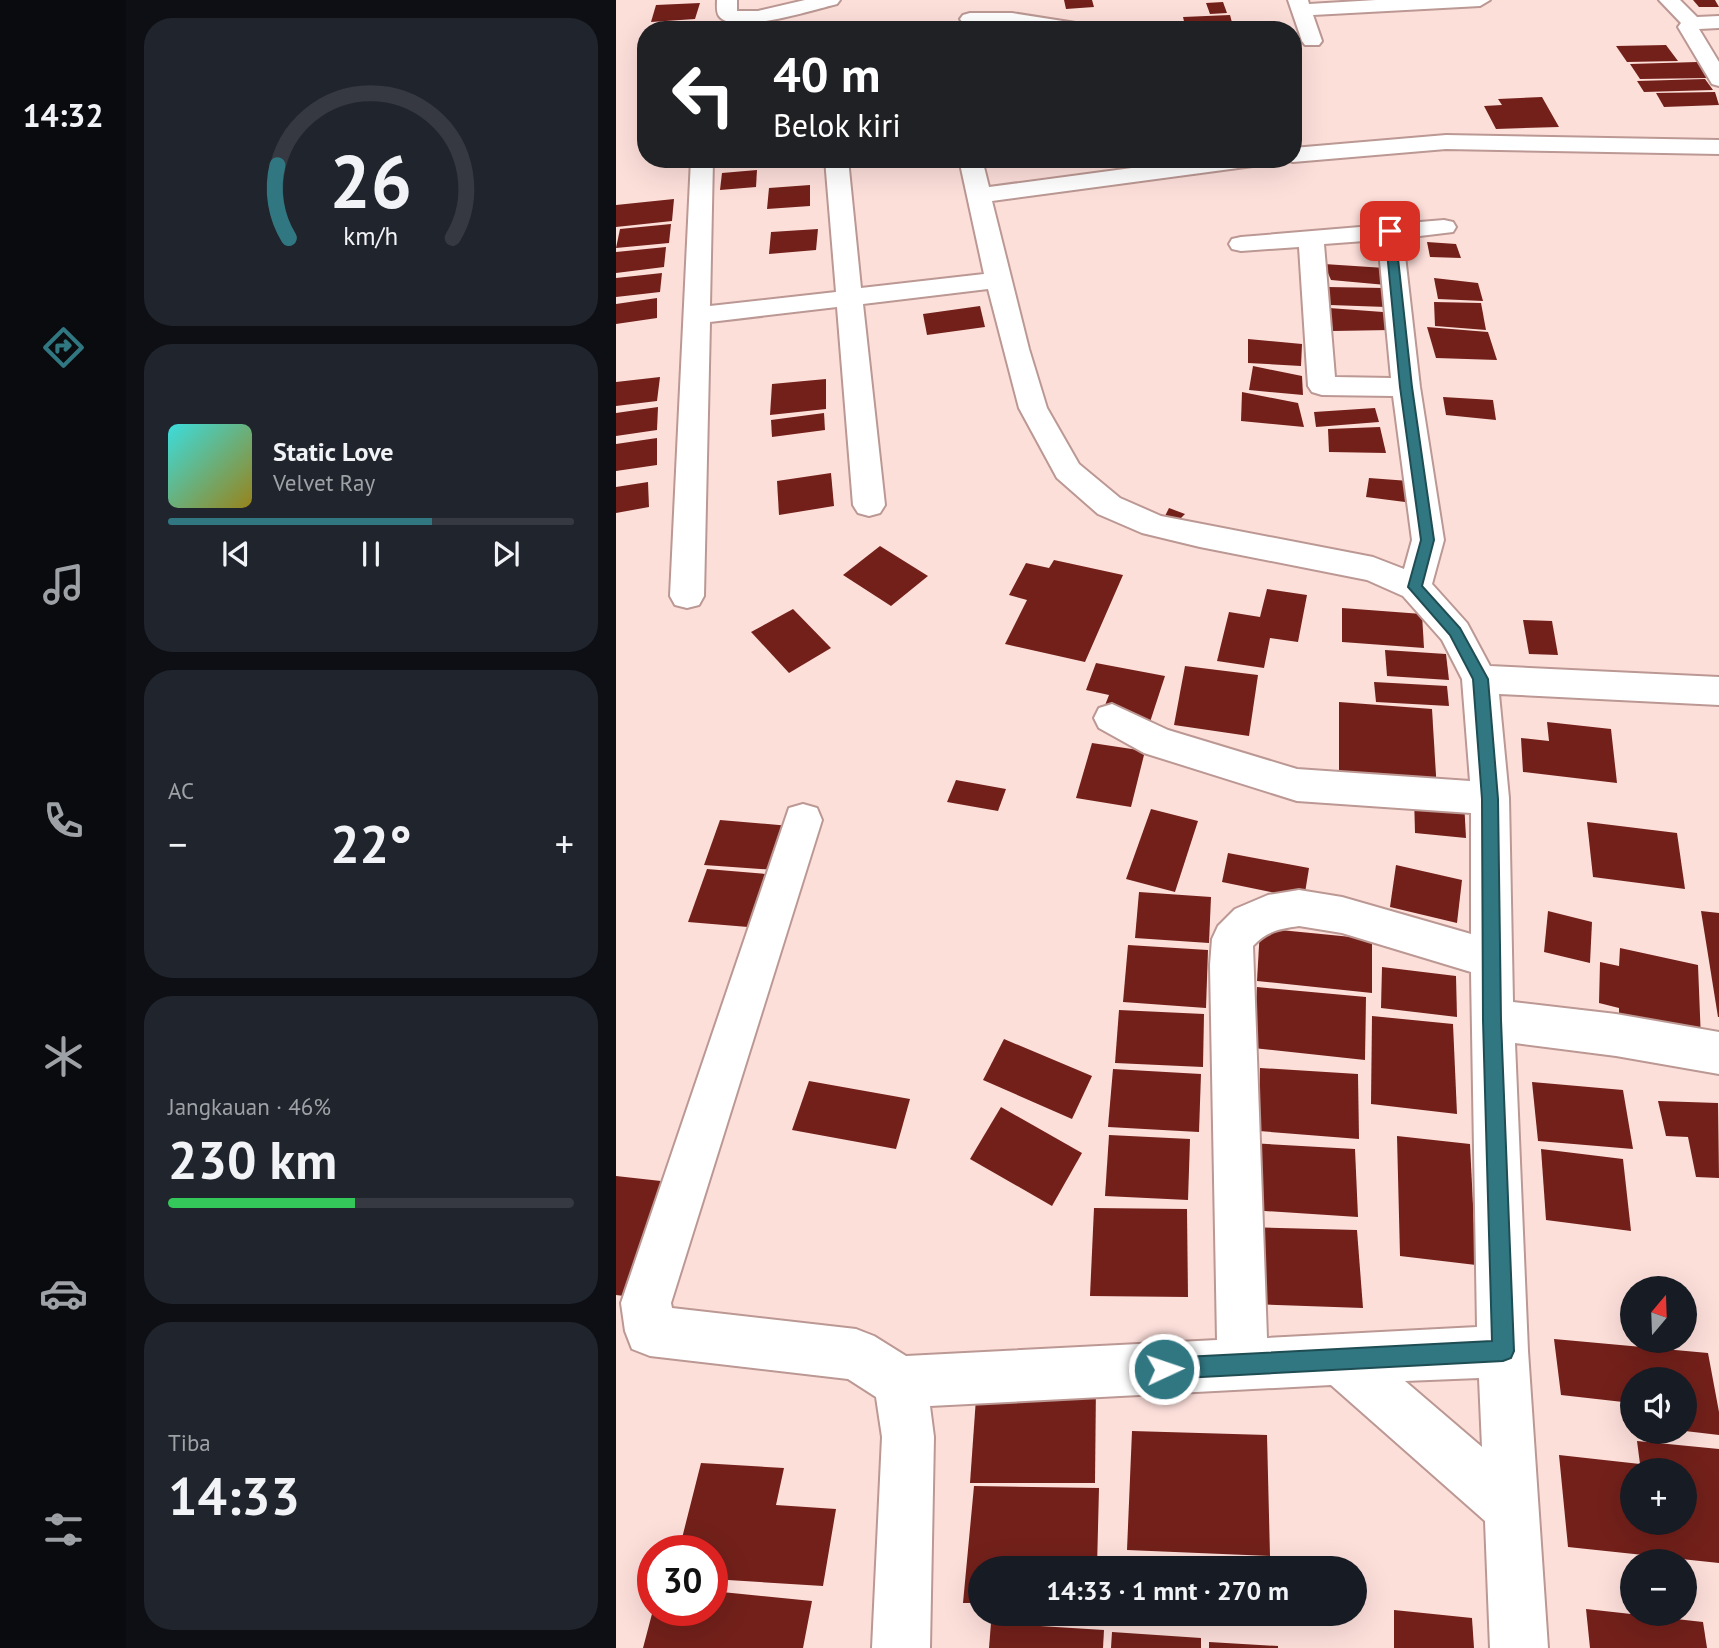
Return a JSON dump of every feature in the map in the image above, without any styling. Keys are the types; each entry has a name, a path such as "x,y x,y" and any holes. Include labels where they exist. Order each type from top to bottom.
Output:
{"street":[{"path":"727,0 727,14 747,17 830,0"},
{"path":"1312,41 1299,5 1480,0"},
{"path":"1669,0 1692,23"},
{"path":"968,16 1025,21"},
{"path":"1719,22 1692,23 1688,27 1688,32 1719,80"},
{"path":"1302,154 1446,142 1719,147"},
{"path":"687,596 702,168"},
{"path":"837,168 869,505"},
{"path":"972,168 1033,408 1068,471 1087,489 1129,516 1153,525 1200,537 1373,569 1415,587 1455,632 1480,679 1490,799 1492,1020 1503,1351 1519,1648"},
{"path":"977,196 1186,168"},
{"path":"1241,244 1444,226"},
{"path":"1390,231 1406,387 1428,540 1415,587"},
{"path":"1311,238 1322,386 1406,387"},
{"path":"697,316 998,279"},
{"path":"1480,679 1719,691"},
{"path":"1112,718 1157,742 1297,785 1490,799"},
{"path":"803,820 646,1303 650,1331 856,1354 900,1382 1503,1351"},
{"path":"1243,1365 1231,965 1233,939 1249,922 1299,908 1342,915 1492,959"},
{"path":"1492,1020 1616,1035 1719,1053"},
{"path":"1341,1360 1511,1508"},
{"path":"900,1382 908,1437 901,1648"}],"building":[{"path":"1064,0 1092,0 1094,7 1066,9"},
{"path":"1693,0 1715,0 1719,7 1699,7"},
{"path":"1223,2 1227,13 1210,14 1206,3"},
{"path":"700,3 695,19 651,21 656,5"},
{"path":"1230,15 1232,21 1184,21 1183,17"},
{"path":"1666,45 1678,61 1627,62 1616,46"},
{"path":"1697,62 1708,78 1640,79 1630,64"},
{"path":"1705,79 1713,90 1644,92 1637,81"},
{"path":"1715,92 1719,105 1664,107 1656,93"},
{"path":"1542,97 1559,127 1496,129 1484,106 1502,105 1498,99"},
{"path":"757,170 756,187 720,190 722,173"},
{"path":"810,185 810,206 767,209 769,188"},
{"path":"674,199 672,221 616,227 616,205"},
{"path":"671,224 669,243 616,248 620,229"},
{"path":"818,229 816,250 769,254 771,232"},
{"path":"1427,242 1456,244 1461,258 1430,257"},
{"path":"666,247 664,267 616,273 616,252"},
{"path":"1324,264 1385,268 1386,285 1331,280"},
{"path":"662,273 660,292 616,297 616,278"},
{"path":"1434,278 1478,283 1483,301 1438,299"},
{"path":"1328,287 1384,288 1386,307 1330,305"},
{"path":"657,298 657,318 616,324 616,304"},
{"path":"1434,302 1481,303 1486,330 1435,326"},
{"path":"980,306 985,327 927,335 923,314"},
{"path":"1329,308 1383,312 1391,330 1333,331"},
{"path":"1427,327 1488,332 1497,360 1436,358"},
{"path":"1248,339 1302,344 1301,366 1248,363"},
{"path":"1253,366 1302,376 1303,395 1249,390"},
{"path":"660,377 657,401 616,406 616,382"},
{"path":"826,379 826,409 770,415 772,384"},
{"path":"1242,392 1298,403 1304,427 1241,421"},
{"path":"1443,397 1493,400 1496,420 1446,415"},
{"path":"658,407 657,430 616,436 616,413"},
{"path":"1375,408 1379,422 1316,427 1314,412"},
{"path":"824,413 825,430 772,437 771,420"},
{"path":"1380,427 1386,453 1329,452 1328,429"},
{"path":"657,438 657,465 616,471 616,444"},
{"path":"831,473 834,506 779,515 777,481"},
{"path":"1369,478 1409,481 1405,502 1366,497"},
{"path":"648,482 649,507 616,513 616,487"},
{"path":"1169,508 1185,514 1177,522 1164,518"},
{"path":"880,546 928,576 891,606 843,575"},
{"path":"1054,560 1123,575 1085,662 1005,644 1027,600 1009,595 1026,563 1049,568"},
{"path":"1267,589 1307,595 1298,642 1270,638 1264,668 1217,661 1229,612 1260,617"},
{"path":"1342,608 1422,614 1424,648 1342,642"},
{"path":"793,609 831,648 789,673 751,632"},
{"path":"1523,620 1552,621 1558,655 1529,654"},
{"path":"1385,650 1446,654 1449,680 1387,676"},
{"path":"1096,663 1165,676 1150,722 1102,713 1109,695 1086,690"},
{"path":"1185,666 1258,675 1249,736 1174,725"},
{"path":"1374,682 1447,686 1449,706 1376,702"},
{"path":"1339,702 1432,709 1437,792 1339,784"},
{"path":"1547,722 1611,729 1617,783 1523,772 1521,738 1549,741"},
{"path":"1092,743 1145,751 1131,807 1076,798"},
{"path":"956,780 1006,789 998,811 947,802"},
{"path":"1414,796 1464,801 1466,838 1415,833"},
{"path":"1151,809 1198,821 1175,892 1126,879"},
{"path":"720,820 790,826 775,870 704,865"},
{"path":"1587,822 1677,833 1685,889 1593,877"},
{"path":"1228,853 1309,868 1304,899 1222,882"},
{"path":"1396,865 1462,880 1457,923 1390,907"},
{"path":"707,869 766,874 748,927 688,922"},
{"path":"1139,892 1211,897 1209,943 1135,938"},
{"path":"1548,911 1592,922 1590,963 1544,952"},
{"path":"1701,911 1719,913 1719,1017 1718,1017"},
{"path":"1260,928 1372,939 1372,993 1257,981"},
{"path":"1128,945 1208,950 1206,1008 1123,1002"},
{"path":"1620,948 1698,965 1701,1040 1619,1022 1619,1008 1599,1003 1600,962 1619,966"},
{"path":"1382,967 1456,976 1457,1017 1381,1008"},
{"path":"1257,987 1366,997 1365,1060 1253,1048"},
{"path":"1119,1010 1204,1014 1203,1067 1115,1063"},
{"path":"1372,1016 1453,1024 1457,1114 1371,1104"},
{"path":"1004,1039 1092,1076 1072,1119 983,1080"},
{"path":"1260,1068 1358,1074 1359,1139 1259,1131"},
{"path":"1113,1069 1201,1074 1199,1132 1108,1127"},
{"path":"809,1081 910,1099 896,1149 792,1130"},
{"path":"1532,1082 1623,1090 1633,1149 1538,1141"},
{"path":"1658,1101 1718,1103 1719,1178 1696,1177 1688,1137 1666,1136"},
{"path":"1001,1107 1082,1153 1052,1206 970,1159"},
{"path":"1109,1135 1190,1139 1188,1200 1105,1196"},
{"path":"1397,1136 1470,1144 1476,1265 1400,1256"},
{"path":"1250,1143 1355,1149 1358,1217 1250,1210"},
{"path":"1541,1149 1623,1159 1631,1231 1546,1220"},
{"path":"616,1176 679,1183 640,1298 616,1295"},
{"path":"1094,1208 1187,1209 1188,1297 1090,1296"},
{"path":"1247,1227 1357,1230 1363,1308 1248,1304"},
{"path":"1554,1339 1620,1345 1620,1353 1708,1353 1719,1412 1719,1435 1697,1432 1697,1367 1620,1367 1620,1402 1561,1395"},
{"path":"1096,1383 1095,1483 970,1483 977,1384"},
{"path":"1132,1431 1267,1435 1270,1556 1127,1550"},
{"path":"1637,1444 1719,1449 1719,1563 1697,1561 1697,1549 1620,1549 1620,1553 1568,1547 1559,1455 1620,1462 1620,1535 1697,1535 1697,1458 1639,1458"},
{"path":"701,1463 784,1468 776,1505 836,1509 823,1586 728,1580 728,1535 683,1535"},
{"path":"974,1486 1099,1488 1097,1556 968,1556 968,1603 963,1603"},
{"path":"728,1593 812,1601 803,1648 643,1648 649,1626 728,1626"},
{"path":"1586,1609 1620,1613 1620,1626 1697,1626 1697,1621 1703,1622 1707,1648 1590,1648"},
{"path":"1394,1610 1472,1618 1474,1648 1394,1648"},
{"path":"991,1626 1104,1630 1103,1648 989,1648"},
{"path":"1112,1632 1201,1638 1201,1648 1111,1648"},
{"path":"1209,1642 1278,1646 1278,1648 1209,1648"}],"route":[{"path":"1164,1369 1503,1351 1492,1020 1490,799 1480,679 1455,632 1415,587 1428,540 1406,387 1390,231"}]}
